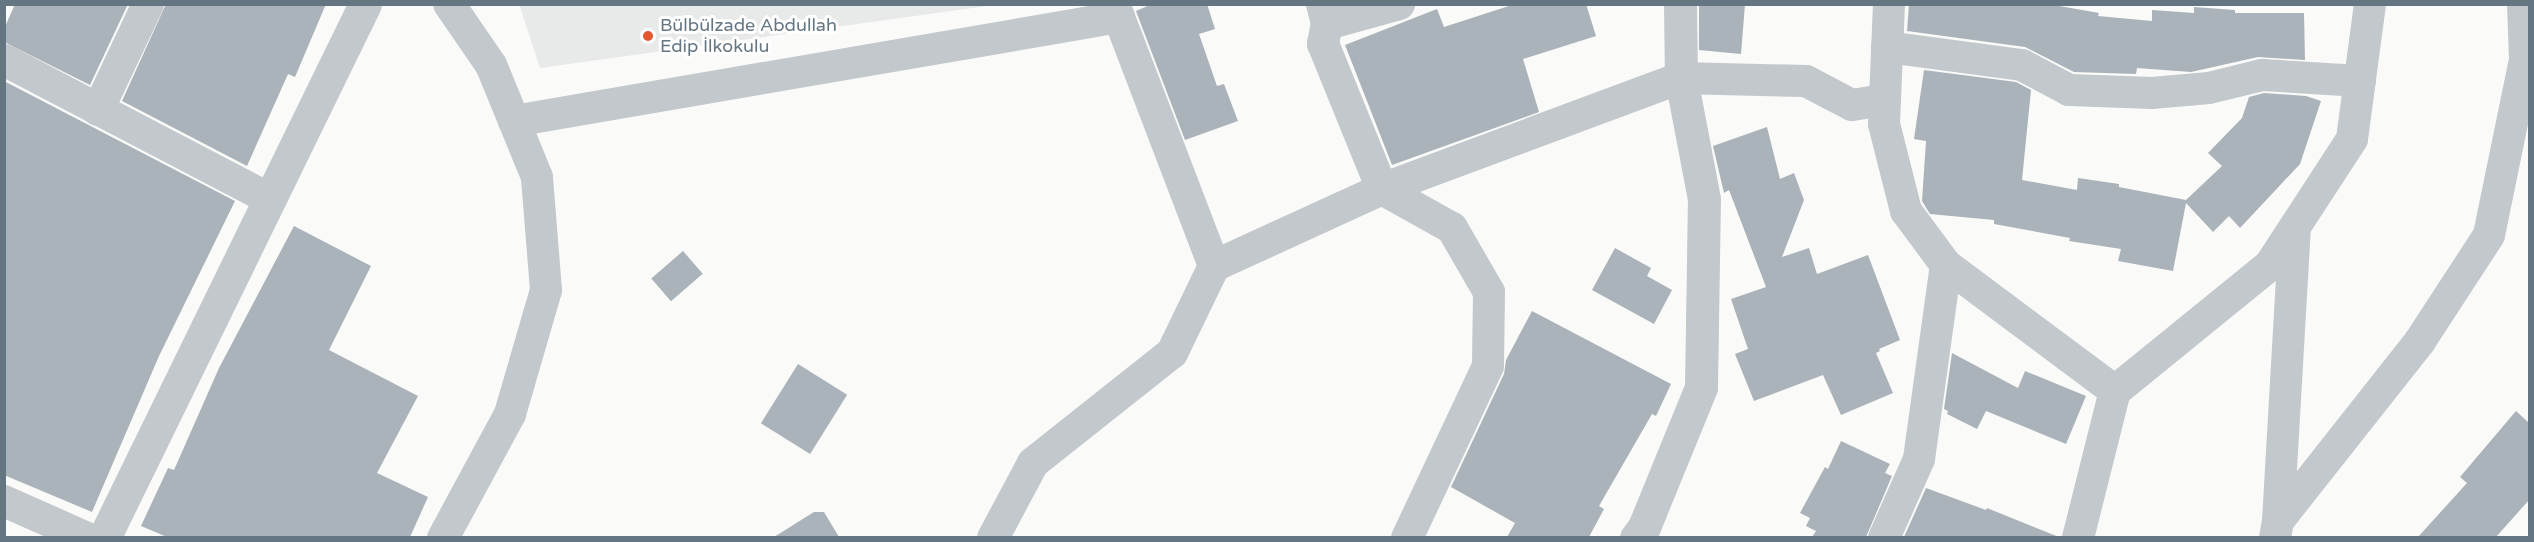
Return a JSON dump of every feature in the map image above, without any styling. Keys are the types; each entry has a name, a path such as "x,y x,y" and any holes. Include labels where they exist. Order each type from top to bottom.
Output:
{"street":[{"path":"98,110 148,4"},
{"path":"104,537 365,4"},
{"path":"442,537 510,414 546,290 537,177 491,65 449,4"},
{"path":"1399,4 1325,14 1323,44 1382,189 1452,228 1489,292 1488,366 1407,537"},
{"path":"1636,537 1644,527 1701,387 1704,199 1680,78 1680,4"},
{"path":"1889,4 1884,124 1906,211 1946,265 2115,391"},
{"path":"2078,537 2115,391 2270,265 2352,139 2370,4"},
{"path":"2276,529 2420,341 2489,235 2525,59 2523,4"},
{"path":"514,121 1117,11 1214,266"},
{"path":"1887,47 2022,65 2069,90 2152,93 2209,88 2262,75 2360,81"},
{"path":"4,60 270,199"},
{"path":"993,537 1034,463 1172,353 1214,266 1382,189 1680,78 1806,81 1852,105 1885,100"},
{"path":"2276,529 2295,227"},
{"path":"1884,537 1919,459 1946,265"},
{"path":"4,501 87,537"}],"shaded area":[{"name":"Bülbülzade Abdullah Edip İlkokulu","path":"519,4 994,4 994,5 540,68"}],"building":[{"path":"15,4 128,4 90,85 4,42 4,29"},
{"path":"166,4 326,4 295,77 288,74 247,166 122,101"},
{"path":"1152,4 1207,4 1215,29 1199,34 1217,86 1224,84 1238,121 1185,140 1136,11"},
{"path":"1515,4 1586,4 1596,36 1523,59 1539,112 1392,165 1345,45 1437,9 1444,27"},
{"path":"1699,4 1745,4 1741,54 1699,50"},
{"path":"1909,4 2048,4 2099,13 2098,16 2152,21 2152,10 2194,13 2194,7 2235,10 2235,13 2304,13 2305,60 2258,57 2191,72 2137,68 2136,74 2074,72 2025,47 1907,31"},
{"path":"1924,70 2016,82 2031,90 2022,180 2077,190 2078,178 2119,184 2119,187 2186,200 2222,166 2208,153 2242,118 2249,97 2264,93 2306,96 2321,101 2300,164 2240,228 2229,216 2213,232 2186,203 2173,271 2118,261 2121,249 2069,241 2070,238 1994,224 1994,220 1930,214 1922,201 1926,141 1914,139"},
{"path":"4,81 235,201 159,356 92,512 4,475"},
{"path":"1767,127 1780,179 1794,173 1804,200 1782,257 1809,248 1817,274 1868,255 1900,340 1879,349 1880,351 1876,353 1893,393 1841,415 1823,375 1754,401 1735,354 1748,349 1731,299 1766,287 1729,190 1724,193 1713,146"},
{"path":"294,226 371,266 329,350 418,396 377,473 428,497 410,537 167,537 141,526 168,468 174,470 219,368"},
{"path":"1615,248 1651,268 1647,276 1672,290 1654,324 1592,290"},
{"path":"683,251 703,274 671,301 651,279"},
{"path":"1532,311 1671,384 1656,416 1652,414 1599,506 1604,509 1589,537 1507,537 1515,523 1451,487 1504,374 1506,360"},
{"path":"1952,353 2018,388 2025,371 2086,396 2066,444 1986,411 1977,429 1947,414 1948,411 1944,409"},
{"path":"798,364 847,395 810,454 761,423"},
{"path":"2516,411 2529,423 2529,500 2496,537 2418,537 2467,483 2460,477"},
{"path":"1841,441 1890,464 1885,473 1892,476 1866,537 1812,537 1816,531 1806,526 1810,518 1800,513 1825,467 1828,469"},
{"path":"1926,488 1986,510 1987,508 2059,537 1904,537"},
{"path":"814,512 824,512 839,537 774,537"}],"place":[{"name":"Bülbülzade Abdullah Edip İlkokulu","path":"648,36"}]}
